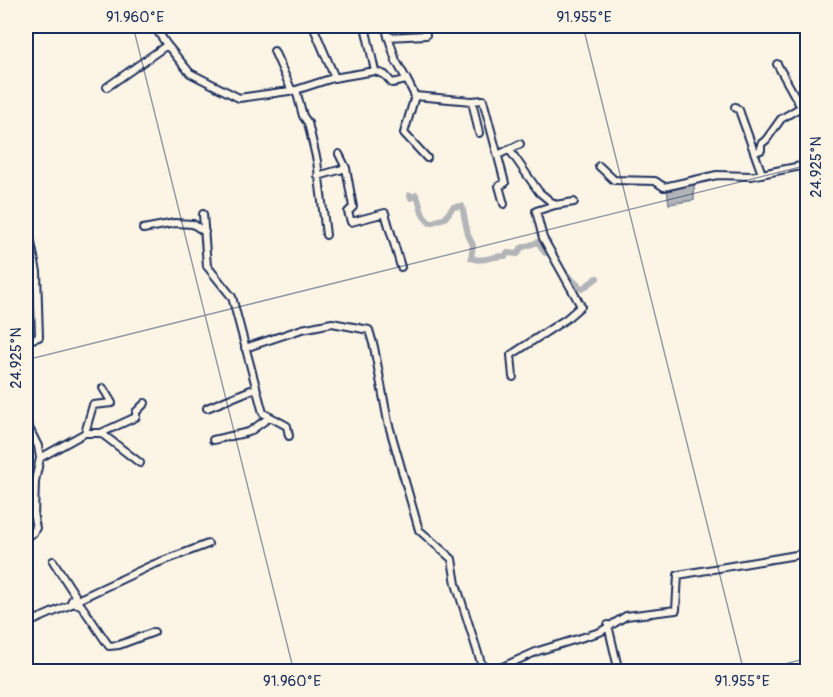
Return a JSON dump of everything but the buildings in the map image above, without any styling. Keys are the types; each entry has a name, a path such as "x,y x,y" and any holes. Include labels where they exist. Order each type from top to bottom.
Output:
{"street":[{"path":"154,26 190,74 239,98 294,90 335,78 375,71 386,75 392,83 407,80"},
{"path":"313,26 335,78"},
{"path":"365,26 375,71"},
{"path":"385,26 396,61 415,96 404,133 427,158"},
{"path":"388,37 426,35 424,26"},
{"path":"107,87 167,45"},
{"path":"274,51 308,123 317,161 326,235"},
{"path":"754,152 761,150 761,144 781,119 801,107 777,64"},
{"path":"415,96 483,100 505,183 499,186 504,204"},
{"path":"472,101 479,133"},
{"path":"735,107 739,110 762,174"},
{"path":"498,155 520,144"},
{"path":"509,149 539,192 555,206"},
{"path":"339,154 346,168 353,207 348,212 351,222 385,213 401,267"},
{"path":"599,166 614,180 655,181 664,187 717,175 751,176 807,163"},
{"path":"318,176 346,168"},
{"path":"513,377 511,355 566,319 581,306 543,238 536,211 574,202"},
{"path":"203,214 207,266 232,297 263,413 287,426 289,436"},
{"path":"26,219 37,272 39,337 26,341"},
{"path":"143,229 175,223 193,224 205,232"},
{"path":"245,348 302,329 332,323 369,330 388,422 419,530 452,559 456,584 483,669 489,672 538,651 600,632 626,616 676,610 678,575 802,554 807,556"},
{"path":"85,433 93,405 112,403 103,388"},
{"path":"207,408 256,388"},
{"path":"40,458 85,433 101,433 136,417 136,411 145,403"},
{"path":"213,440 249,432 270,417"},
{"path":"26,422 38,446 40,458 35,481 36,528 26,537"},
{"path":"101,433 140,463"},
{"path":"26,624 139,571 208,544"},
{"path":"53,561 75,595 71,603"},
{"path":"71,603 81,605 109,645 119,645 154,632"},
{"path":"608,625 619,672"}],"shaded area":[{"path":"694,184 694,200 669,204 667,188"}],"waterway":[{"path":"410,195 411,198 416,195 422,213 430,223 445,218 453,207 462,206 468,235 473,245 471,258 484,259 505,256 507,253 518,254 521,248 538,242 545,253 552,257"},
{"path":"564,272 582,289 597,278"}]}
